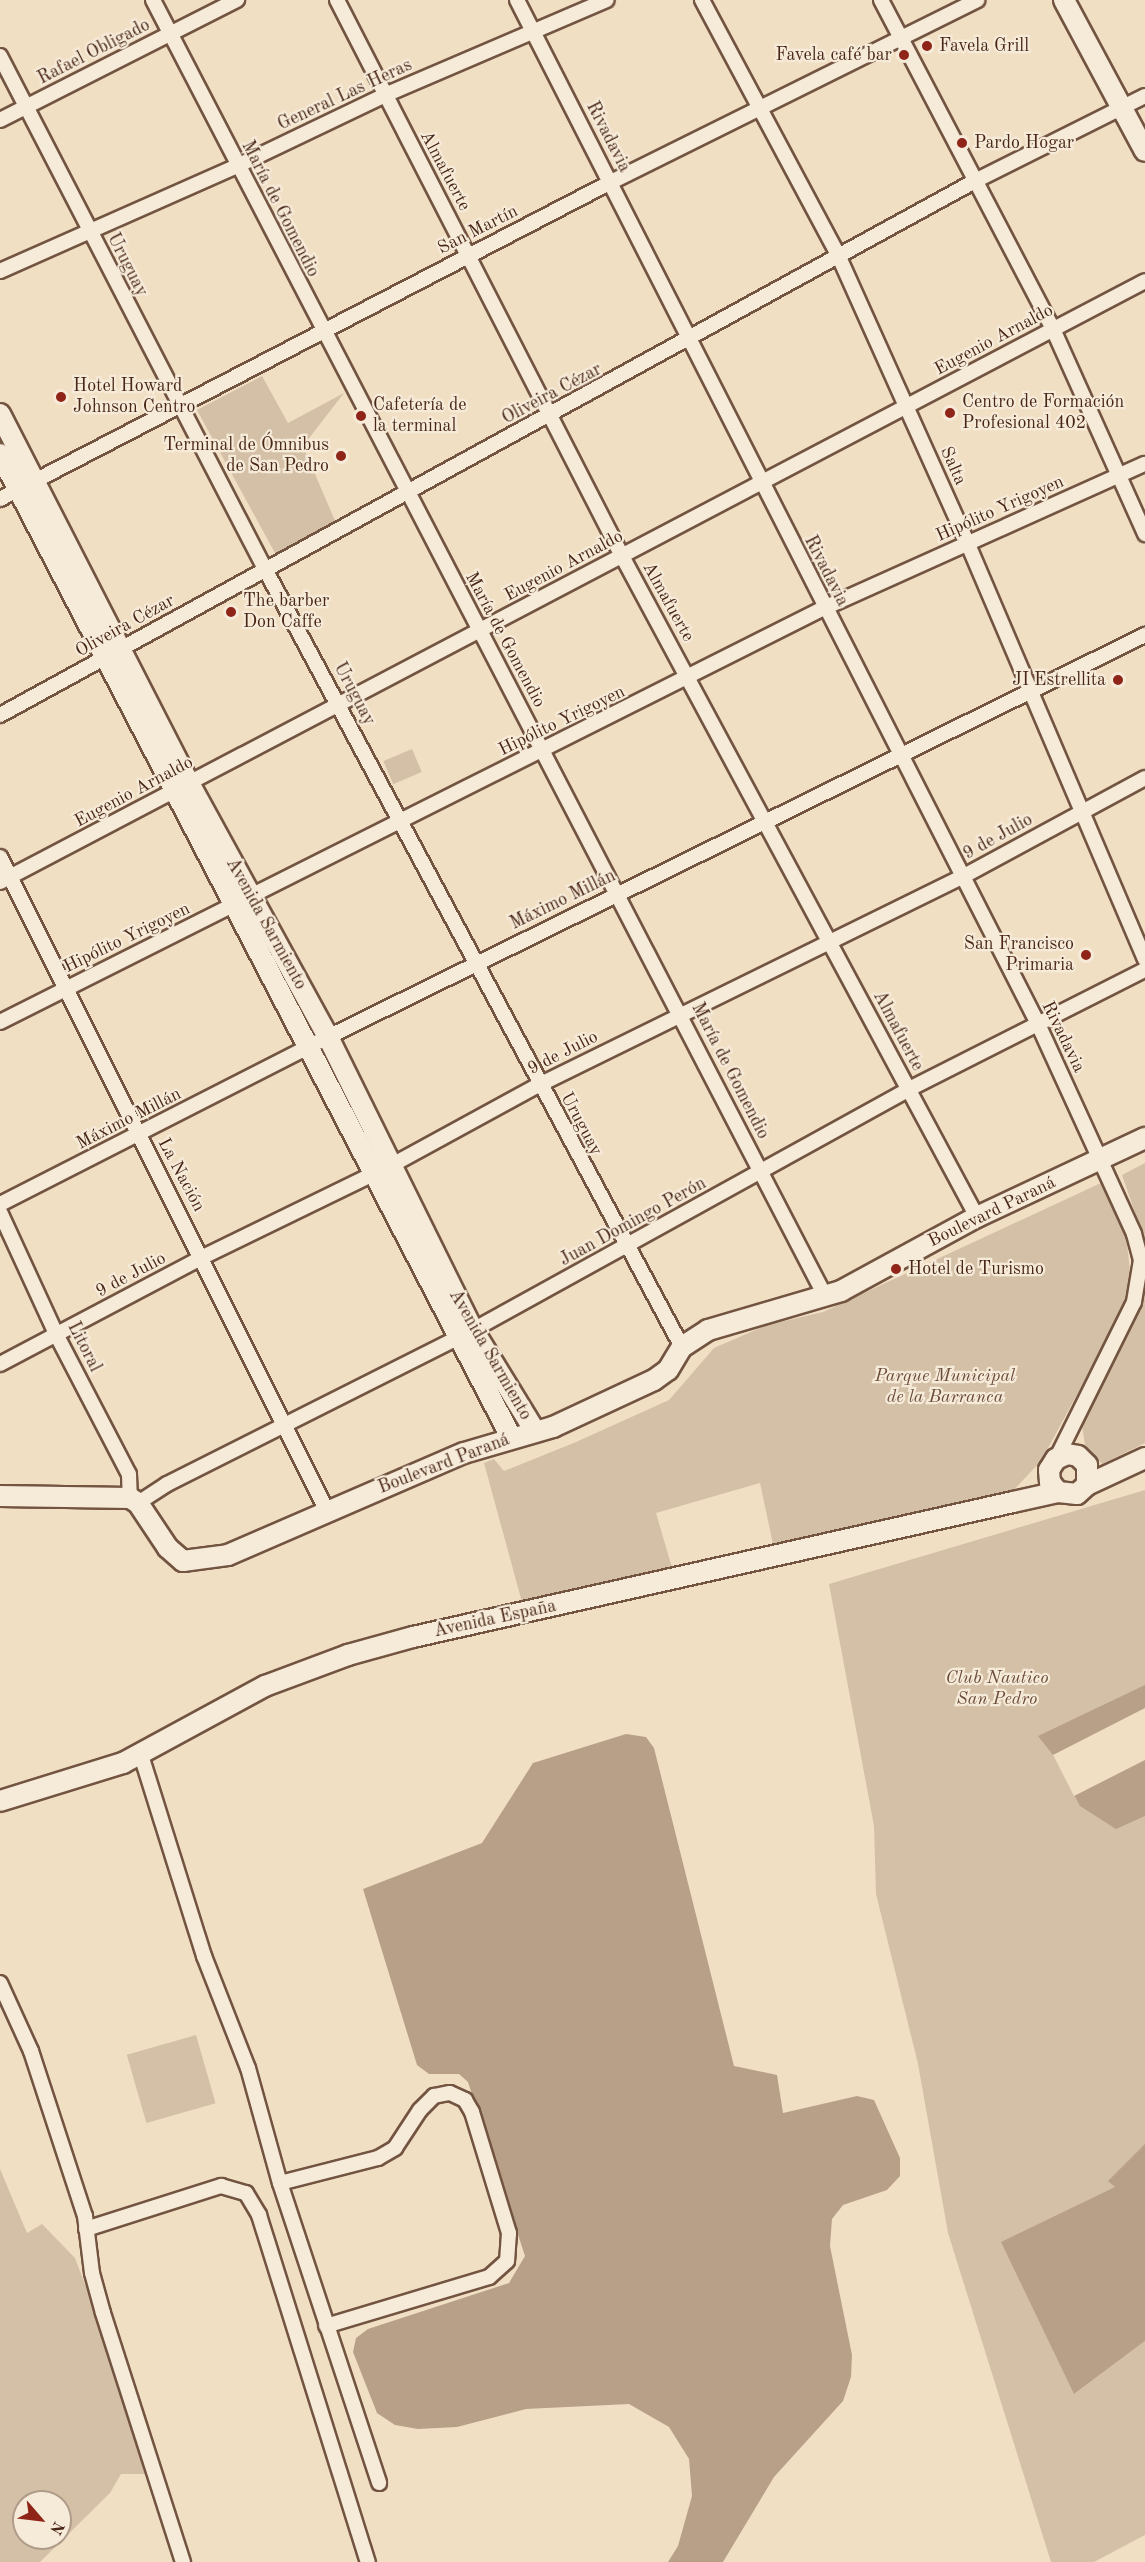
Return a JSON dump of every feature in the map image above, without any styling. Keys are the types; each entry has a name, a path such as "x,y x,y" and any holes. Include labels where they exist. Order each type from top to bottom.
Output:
{"main road":[{"path":"1064,0 1145,151"},
{"name":"Avenida Sarmiento","path":"0,414 26,485 104,660 182,787 243,901 310,1046 374,1173 466,1334 535,1431"},
{"name":"Avenida Sarmiento","path":"0,454 26,485 122,650 182,787"},
{"name":"Avenida Sarmiento","path":"243,901 328,1037 392,1165 511,1437"},
{"name":"Boulevard Paraná","path":"134,1501 174,1555 183,1561 196,1562 228,1555 464,1453 511,1437 553,1427 654,1380 668,1370 682,1347 724,1324 825,1296 977,1217 1145,1138"},
{"name":"Avenida España","path":"0,1801 141,1755 265,1686 348,1655 413,1637 1013,1502 1054,1476 1066,1454 1091,1472"},
{"name":"Avenida España","path":"1054,1476 1077,1494 1091,1472 1145,1458"},
{"path":"0,1496 134,1501"}],"street":[{"name":"María de Gomendio","path":"153,0 406,493 544,750 825,1296"},
{"name":"Rafael Obligado","path":"0,120 237,0"},
{"name":"Almafuerte","path":"337,0 552,414 622,556 977,1217"},
{"name":"Rivadavia","path":"517,0 611,182 824,608 1038,1024 1102,1159 1134,1234 1141,1260 1139,1277 1125,1326 1073,1419"},
{"name":"General Las Heras","path":"0,271 88,230 237,166 384,94 607,0"},
{"name":"Salta","path":"702,0 838,257 907,406 1145,960"},
{"path":"881,0 1053,329 1145,534"},
{"name":"San Martín","path":"0,499 322,329 759,106 977,0"},
{"name":"Uruguay","path":"0,56 265,569 477,963 539,1085 682,1347"},
{"name":"Oliveira Cézar","path":"0,715 689,340 975,181 1145,96"},
{"name":"Eugenio Arnaldo","path":"5,880 1145,282"},
{"name":"Hipólito Yrigoyen","path":"0,1022 689,678 824,608 1145,464"},
{"name":"Máximo Millán","path":"0,1204 139,1136 328,1037 618,893 901,758 1145,635"},
{"name":"9 de Julio","path":"0,1364 203,1257 392,1165 539,1085 962,877 1145,778"},
{"name":"La Nación","path":"0,857 5,880 203,1257 327,1511"},
{"name":"Juan Domingo Perón","path":"134,1501 466,1334 909,1089 1145,970"},
{"name":"Litoral","path":"0,1212 56,1334 129,1474 134,1501"},
{"path":"1073,1419 1091,1472"},
{"path":"1054,1476 1073,1419"},
{"path":"141,1755 204,1956 248,2067 280,2183 379,2483"},
{"path":"0,1983 31,2051 85,2216 103,2313 183,2562"},
{"path":"280,2183 378,2158 395,2148 420,2110 434,2096 450,2093 465,2100 472,2112 509,2234 507,2261 489,2277 326,2326"},
{"path":"86,2229 221,2186 246,2193 259,2215 368,2562"}],"green space":[{"path":"262,376 288,423 344,393 303,446 336,523 276,555 197,410"},
{"path":"412,749 422,772 393,784 383,761"},
{"path":"1145,1163 1145,1241 1122,1175"},
{"name":"Parque Municipal de la Barranca","path":"1103,1182 1126,1234 1131,1280 1118,1319 1041,1461 1009,1495 774,1549 760,1483 656,1513 673,1571 523,1606 484,1463 494,1459 504,1471 576,1442 669,1400 714,1348 767,1325 823,1312"},
{"path":"1145,1279 1145,1443 1102,1464 1085,1445 1081,1419 1138,1315"},
{"name":"Club Nautico San Pedro","path":"1145,1490 1145,2164 1074,2394 1145,2341 1145,2535 1094,2562 1051,2562 948,2233 918,2064 876,1894 874,1826 829,1584"},
{"path":"196,2035 216,2103 146,2123 127,2055"},
{"path":"0,2169 27,2233 42,2224 75,2258 102,2329 145,2474 121,2474 110,2493 72,2530 72,2490 12,2490 12,2550 52,2550 40,2562 0,2562"}],"shaded area":[{"path":"1145,1685 1145,1816 1116,1829 1080,1806 1053,1755 1038,1736"},
{"path":"626,1734 646,1737 654,1748 734,2066 777,2075 783,2113 857,2096 874,2100 900,2158 900,2176 887,2190 843,2205 832,2219 830,2246 852,2355 851,2377 843,2401 774,2477 723,2562 668,2562 678,2546 692,2496 689,2459 669,2427 629,2404 526,2409 457,2427 418,2429 395,2425 377,2413 353,2352 356,2338 368,2329 509,2283 525,2256 468,2082 459,2074 429,2074 417,2065 363,1889 482,1843 533,1763"},
{"path":"1145,2144 1145,2341 1074,2394 1001,2242 1115,2187 1108,2181"}],"pier":[{"path":"1145,1708 1145,1760 1074,1796 1053,1755"}],"place":[{"name":"Favela Grill","path":"927,46"},
{"name":"Favela café bar","path":"904,55"},
{"name":"Pardo Hogar","path":"962,143"},
{"name":"Hotel Howard Johnson Centro","path":"61,397"},
{"name":"Centro de Formación Profesional 402","path":"950,413"},
{"name":"Cafetería de la terminal","path":"361,416"},
{"name":"Terminal de Ómnibus de San Pedro","path":"341,456"},
{"name":"The barber Don Caffe","path":"231,612"},
{"name":"JI Estrellita","path":"1118,680"},
{"name":"San Francisco Primaria","path":"1086,955"},
{"name":"Hotel de Turismo","path":"896,1269"}]}
